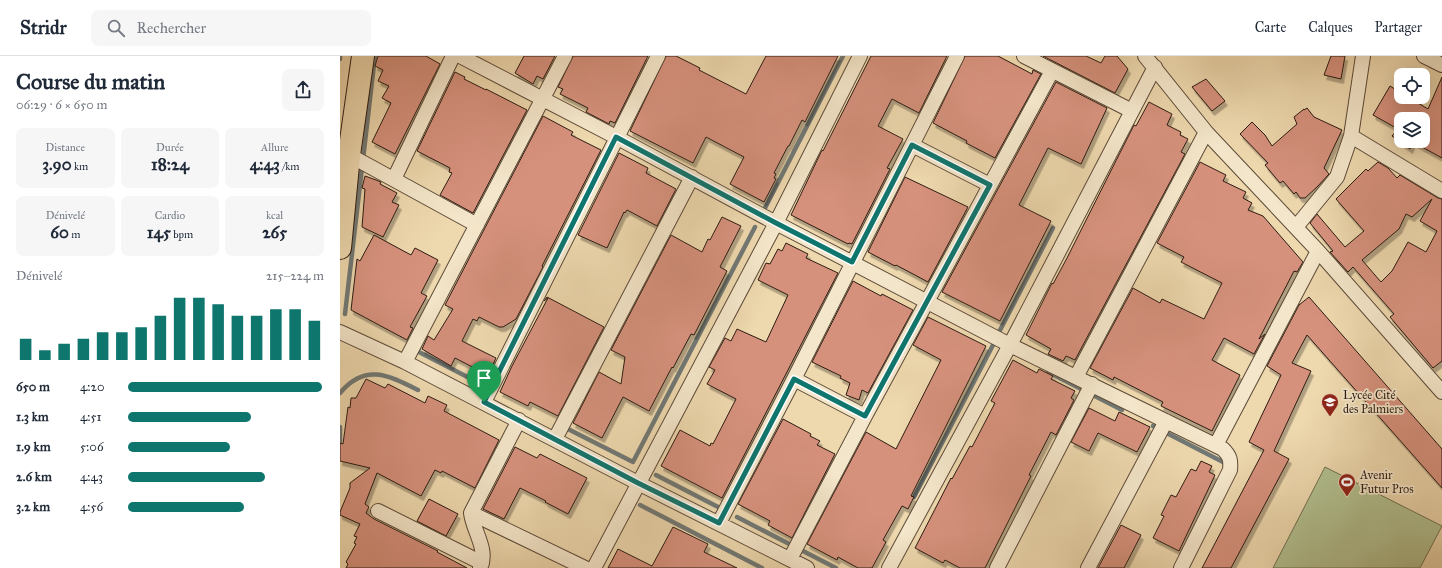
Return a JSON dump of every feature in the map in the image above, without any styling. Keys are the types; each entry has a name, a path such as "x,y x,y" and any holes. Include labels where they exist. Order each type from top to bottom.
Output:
{"main road":[{"path":"340,248 349,155 363,56"}],"street":[{"path":"394,179 453,56"},
{"path":"460,56 1010,345 1216,445 1229,455 1231,461 1230,470 1181,568"},
{"path":"406,362 564,56"},
{"path":"484,402 658,56"},
{"path":"594,568 776,223 860,56"},
{"path":"719,523 794,379 957,56"},
{"path":"1024,56 1132,112"},
{"path":"1145,56 1206,132 1437,378 1442,392"},
{"path":"1296,227 1337,177 1351,136 1363,56"},
{"path":"1424,56 1442,65"},
{"path":"889,568 1010,345 1155,68"},
{"path":"790,559 865,416 1052,71"},
{"path":"1076,377 1206,132"},
{"path":"1351,136 1442,191"},
{"path":"912,145 990,185"},
{"path":"349,155 477,225"},
{"path":"555,439 692,177"},
{"path":"1216,445 1318,251"},
{"path":"340,332 406,362 638,483 807,568"},
{"path":"794,379 865,416"},
{"path":"997,568 1092,384"},
{"path":"378,511 481,566 483,557 482,551 471,513 519,420"},
{"path":"1088,568 1166,421"},
{"path":"471,513 585,568"}],"green space":[{"name":"Avenir Futur Pros","path":"1325,467 1442,526 1420,568 1273,568"}],"building":[{"path":"378,56 426,56 440,64 395,154 372,142 391,103 382,98 389,86 378,81 383,70 375,66"},
{"path":"524,56 555,56 543,79 537,76 533,84 515,73"},
{"path":"573,56 648,56 615,123 610,121 609,124 586,112 588,108 560,94 563,89 558,87"},
{"path":"666,56 676,56 700,68 699,70 746,94 766,56 838,56 805,122 802,120 774,173 776,174 774,178 776,179 764,202 730,184 744,157 706,137 693,163 630,131"},
{"path":"871,56 947,56 919,113 892,99 878,126 903,139 887,168 890,169 852,244 848,244 791,215 822,150 823,151"},
{"path":"965,56 998,56 1032,74 1033,70 1041,74 995,158 933,123"},
{"path":"1043,56 1086,56 1101,63 1105,56 1117,56 1128,69 1115,93"},
{"path":"1331,56 1345,56 1341,79 1324,75"},
{"path":"455,72 465,77 464,79 527,110 473,213 440,195 452,173 449,172 450,168 417,151"},
{"path":"1442,77 1442,158 1424,148 1430,148 1430,112 1394,112 1394,127 1373,115 1390,86 1394,89 1394,104 1420,104 1428,109"},
{"path":"1206,79 1225,101 1212,111 1192,87"},
{"path":"1056,82 1107,108 1081,164 1048,148 1019,205 1051,221 1000,321 942,292"},
{"path":"1149,102 1172,114 1167,125 1181,132 1180,135 1188,139 1181,152 1185,154 1075,360 1066,356 1063,361 1048,354 1051,349 1026,335 1052,283 1053,284 1067,258 1134,125 1136,126"},
{"path":"1307,108 1314,117 1342,130 1324,168 1329,174 1305,198 1300,198 1296,192 1294,194 1283,181 1280,183 1265,165 1268,163 1240,134 1252,122 1265,135 1272,146 1297,124 1294,117"},
{"path":"543,116 573,132 571,135 601,150 516,319 503,327 499,327 479,317 477,321 473,319 462,341 496,358 488,375 455,358 451,366 422,349 428,336 434,340 453,309 445,305"},
{"path":"619,153 648,168 646,173 676,189 657,226 627,210 625,213 624,212 607,248 578,235"},
{"path":"1200,162 1226,175 1223,181 1246,192 1243,198 1252,203 1248,210 1263,216 1303,262 1297,272 1294,271 1259,339 1265,334 1254,354 1224,338 1212,360 1240,375 1212,431 1161,406 1163,402 1114,377 1113,380 1090,368 1133,288 1160,303 1162,299 1204,319 1222,283 1181,262 1184,257 1157,243"},
{"path":"1378,162 1388,168 1397,178 1400,175 1442,199 1442,361 1433,368 1390,317 1394,314 1353,267 1348,272 1330,252 1333,251 1310,223 1317,214 1345,247 1364,231 1336,199 1366,169 1368,171","holes":["1432,199 1420,221 1437,231 1426,252 1408,242 1392,271 1381,282 1362,260 1399,229 1406,214 1412,217"]},
{"path":"365,176 381,182 380,184 397,193 392,202 399,205 383,237 362,227 365,189 362,188"},
{"path":"905,177 968,207 928,282 868,252"},
{"path":"722,217 741,226 720,267 727,271 694,335 691,334 649,411 623,397 602,438 573,423 599,372 621,384 625,357 611,350 671,235 702,252 708,239 710,240"},
{"path":"374,235 411,255 415,248 438,260 421,293 427,296 410,327 413,328 407,340 351,310 357,259 360,261"},
{"path":"786,243 808,254 806,258 838,273 722,498 661,466 680,430 710,446 711,443 713,444 736,399 707,384 715,370 709,367 725,338 731,341 737,329 766,342 788,295 758,280 766,263 770,264 778,249 782,251"},
{"path":"853,281 881,296 882,294 913,310 868,393 862,390 859,400 846,395 850,383 840,378 841,376 812,362"},
{"path":"547,297 604,327 558,416 530,402 528,406 500,392 548,298 544,301"},
{"path":"1309,297 1442,449 1442,488 1307,335 1292,363 1311,371 1274,451 1289,459 1231,568 1202,568 1264,450 1249,442 1281,375 1267,366 1299,305"},
{"path":"928,317 986,346 911,496 914,497 908,509 902,506 883,540 886,542 872,568 858,568 838,557 837,560 807,544 866,432 896,449 941,360 913,345"},
{"path":"1013,360 1037,373 1039,369 1053,376 1051,379 1075,391 1071,398 1074,400 1056,435 1051,432 1029,475 1031,476 985,568 960,568 945,560 943,563 915,548 951,478 952,479 970,446 972,447 995,403 991,401"},
{"path":"366,379 385,388 388,384 425,403 428,396 447,405 444,411 499,440 475,488 442,471 441,473 435,470 421,496 377,473 365,504 369,507 366,513 374,519 438,551 437,552 467,568 346,568 348,564 346,562 356,544 354,543 357,537 354,536 360,524 340,515 340,512 350,488 350,483 370,468 340,461 340,443 343,444 348,407 350,408 351,398 356,398"},
{"path":"1089,408 1115,421 1119,412 1150,427 1137,452 1098,433 1089,451 1071,442"},
{"path":"783,419 811,434 810,436 820,441 817,445 835,454 792,538 768,525 770,521 738,504"},
{"path":"515,447 537,458 540,454 587,478 568,514 520,488 504,519 483,509"},
{"path":"1201,461 1212,466 1209,472 1215,475 1179,551 1153,538 1164,516 1161,515 1171,495 1176,497 1191,469 1196,471"},
{"path":"429,499 458,514 446,536 417,521"},
{"path":"1121,525 1141,535 1124,568 1098,568"},
{"path":"673,527 708,544 704,552 737,568 608,568 618,549 652,566"}],"waterway":[{"path":"345,314 375,56"},
{"path":"765,208 843,56"},
{"path":"566,428 633,462 755,227"},
{"path":"997,336 1053,228"},
{"path":"914,497 993,345"},
{"path":"419,348 417,351 483,385"},
{"path":"1048,372 1122,410"},
{"path":"340,393 349,384 368,375 387,376 418,390"},
{"path":"1153,426 1223,462 1226,467"},
{"path":"340,427 340,442"},
{"path":"656,475 720,508"},
{"path":"640,505 762,568"},
{"path":"737,517 836,568"}],"place":[{"name":"Lycée Cité des Palmiers","path":"1330,417"},
{"name":"Avenir Futur Pros","path":"1347,497"}],"route":[{"path":"616,137 852,262 912,145 990,185 865,416 794,379 719,523 638,483 484,402 616,137"}]}
